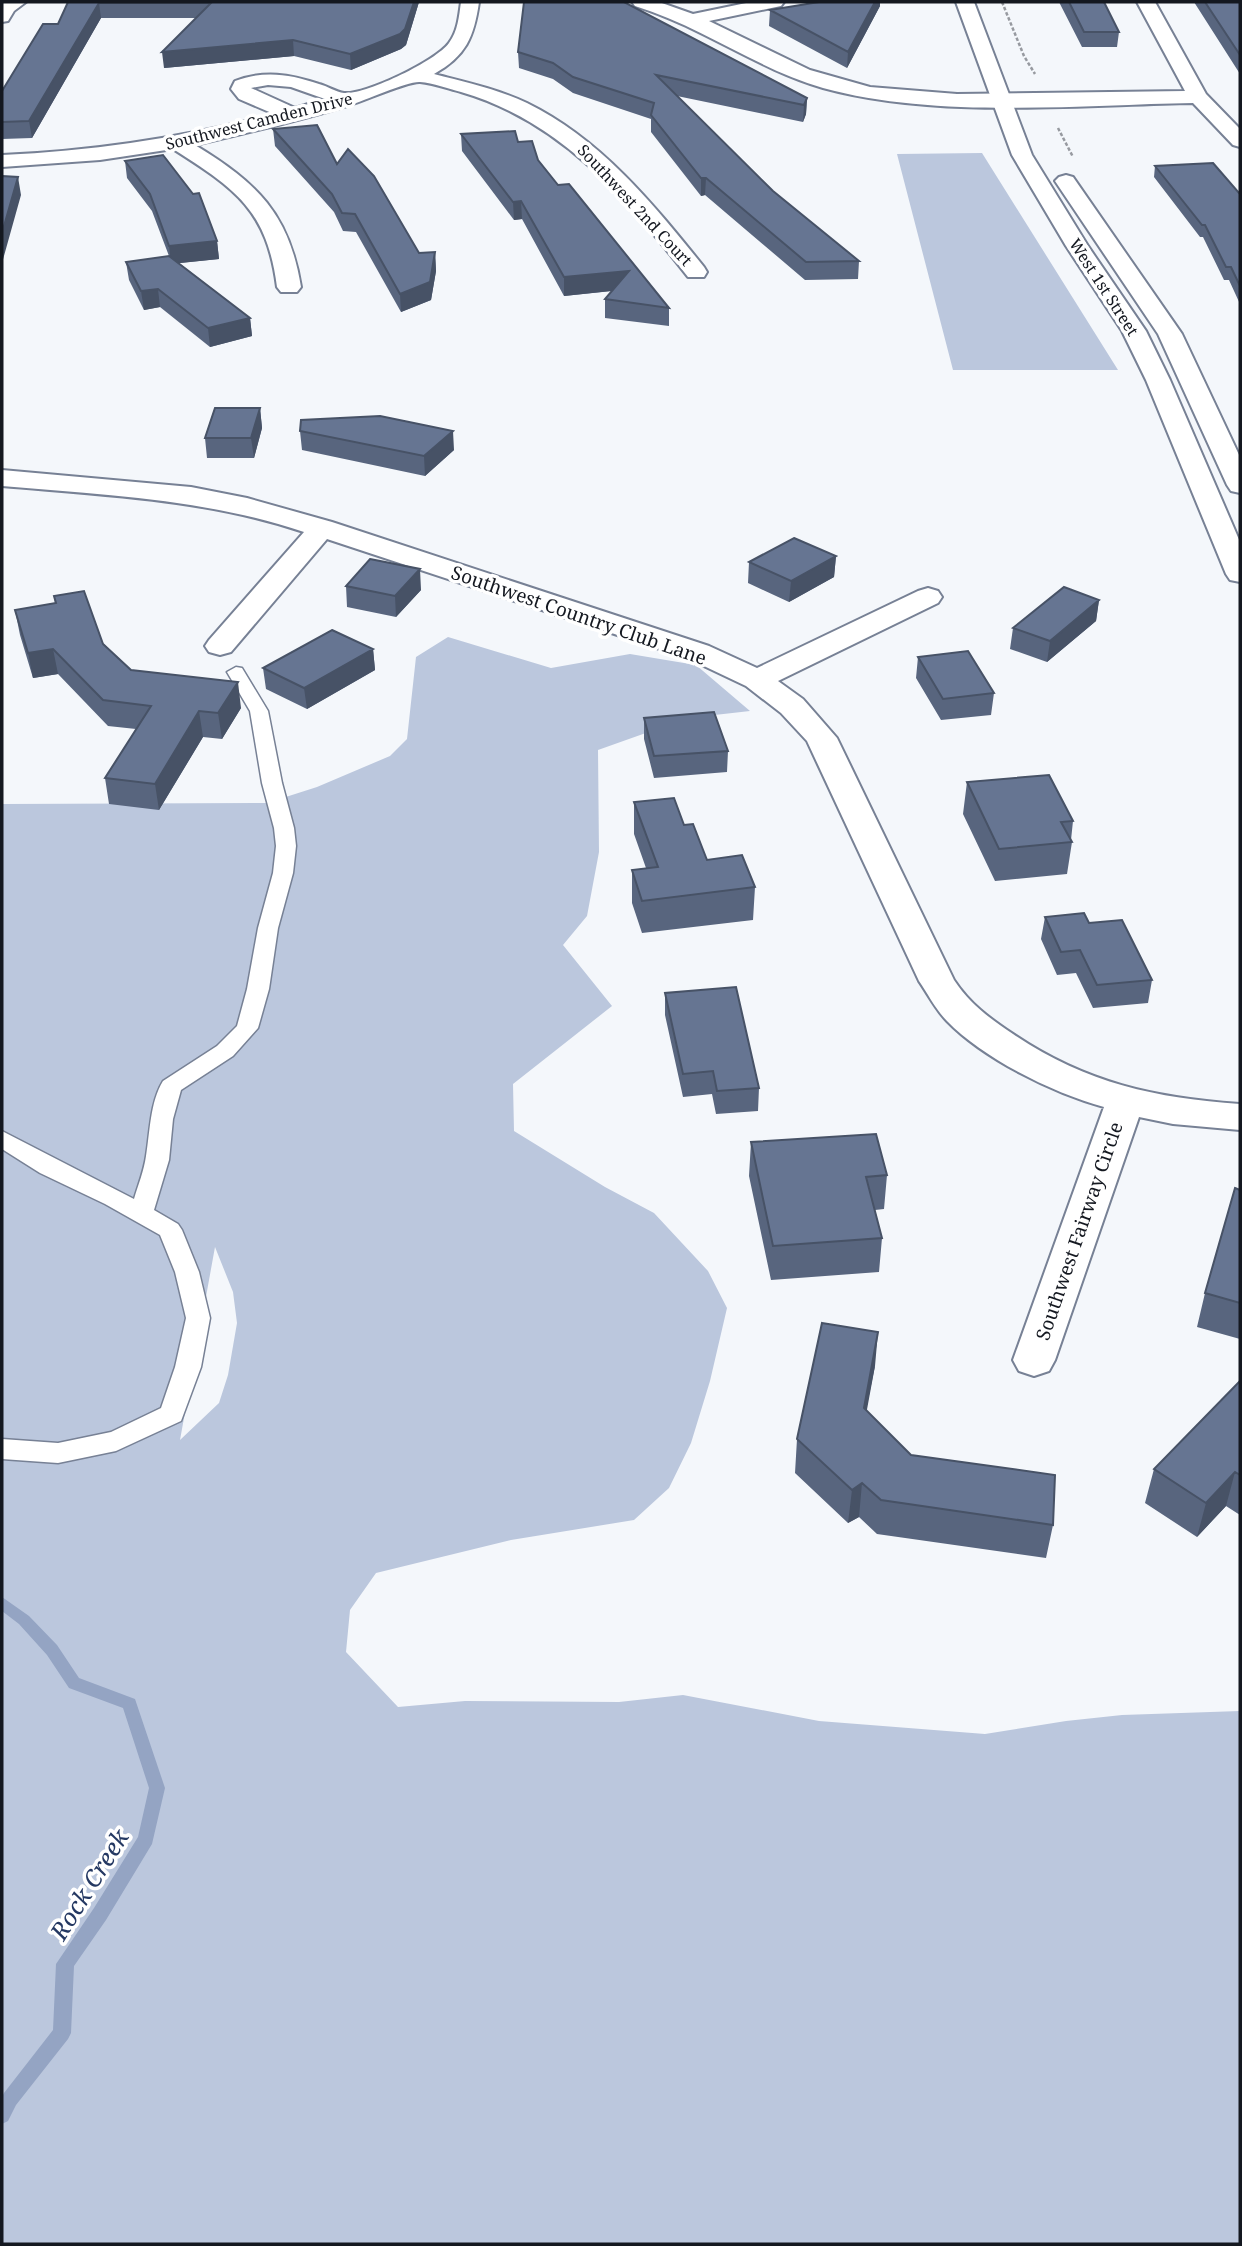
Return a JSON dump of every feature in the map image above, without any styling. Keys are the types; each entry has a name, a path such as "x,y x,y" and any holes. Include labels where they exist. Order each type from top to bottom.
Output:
{"street":[{"path":"2,17 7,8 17,2"},
{"name":"Southwest Camden Drive","path":"2,161 43,160 180,144 346,100 419,76 449,55 464,34 470,2"},
{"path":"649,4 686,11 775,2"},
{"name":"West 1st Street","path":"965,2 1020,92 1029,121 1042,148 1170,334 1240,485"},
{"path":"1146,2 1198,97 1240,141"},
{"path":"686,11 804,75 838,86 907,99 1020,92 1198,97"},
{"name":"Southwest 2nd Court","path":"419,76 488,94 543,119 583,146 666,234 696,272"},
{"path":"293,114 246,95 241,89 242,85 250,81 283,80 346,100"},
{"name":"West 1st Street","path":"1020,92 1022,155 1133,331 1158,380 1240,574"},
{"path":"180,144 219,169 273,226 285,258 289,287"},
{"name":"Southwest Country Club Lane","path":"2,478 191,495 237,503 322,528 698,652 757,680 792,706 821,738 937,981 959,1012 1007,1048 1049,1074 1100,1095 1155,1109 1240,1117"},
{"path":"220,646 322,528"},
{"path":"757,680 928,597"},
{"name":"Southwest Fairway Circle","path":"1034,1360 1125,1101"}],"lane":[{"path":"141,1214 157,1160 162,1119 171,1086 225,1051 247,1028 258,989 268,928 283,873 285,828 272,783 267,748 258,711 236,672"},
{"path":"2,1139 48,1167 170,1230 187,1272 198,1318 188,1367 172,1414 116,1441 58,1453 2,1449"}],"path":[{"path":"1002,2 1024,56 1020,92"}],"shaded area":[{"path":"982,153 1118,370 953,370 897,154"},
{"path":"448,637 551,668 630,654 696,665 750,711 688,718 598,750 599,852 587,916 563,945 612,1006 513,1084 514,1131 605,1187 654,1213 708,1271 727,1308 710,1381 691,1443 669,1488 634,1520 511,1540 376,1573 350,1610 346,1652 398,1707 465,1701 619,1702 683,1695 819,1721 985,1734 1122,1715 1240,1711 1240,2244 2,2244 2,804 267,803 317,787 390,756 407,739 416,657","holes":["215,1247 233,1292 237,1323 228,1375 219,1403 180,1440"]}],"building":[{"path":"68,2 414,2 405,29 400,34 350,54 293,40 162,52 211,3 99,3 29,121 2,122 2,91 43,24 58,24"},
{"path":"524,2 624,2 807,98 804,105 656,75 773,191 859,261 806,262 706,178 701,178 651,115 654,103 573,77 553,63 518,52"},
{"path":"819,2 875,2 848,52 770,10"},
{"path":"1069,2 1104,2 1119,32 1084,32"},
{"path":"1205,2 1240,2 1240,55"},
{"path":"317,125 337,164 348,149 374,176 419,253 435,252 430,282 400,294 355,214 342,213 332,194 273,129"},
{"path":"515,131 518,142 532,141 538,160 558,185 569,184 669,308 605,299 629,271 564,277 521,201 513,202 461,134"},
{"path":"163,155 193,194 199,193 217,241 169,246 150,194 125,161"},
{"path":"1213,163 1240,194 1240,286 1231,267 1226,267 1205,225 1202,225 1155,166"},
{"path":"2,176 18,177 2,233"},
{"path":"169,256 250,318 208,328 158,289 141,291 126,262"},
{"path":"215,408 260,408 251,438 205,438"},
{"path":"380,416 453,431 424,456 300,431 301,420"},
{"path":"794,538 836,556 791,581 749,562"},
{"path":"370,559 420,569 395,596 346,586"},
{"path":"1064,587 1099,600 1050,641 1013,628"},
{"path":"84,591 103,644 131,670 238,682 218,713 199,711 155,784 105,778 151,706 103,700 53,649 28,653 15,610 56,603 54,596"},
{"path":"332,630 373,649 304,688 263,668"},
{"path":"968,651 994,693 943,699 918,657"},
{"path":"714,712 728,751 654,756 644,718"},
{"path":"1049,775 1073,821 1061,822 1072,842 999,849 967,782"},
{"path":"674,798 684,825 693,824 707,860 742,855 755,887 642,901 632,870 658,867 634,802"},
{"path":"1084,913 1089,923 1122,920 1152,980 1097,985 1080,950 1061,952 1045,917"},
{"path":"736,987 759,1088 717,1091 713,1071 683,1074 665,993"},
{"path":"876,1134 887,1175 866,1177 882,1238 773,1246 751,1142"},
{"path":"1235,1188 1240,1190 1240,1303 1205,1293"},
{"path":"822,1323 878,1332 864,1408 911,1455 1055,1475 1053,1525 881,1500 862,1483 852,1490 797,1439"},
{"path":"1240,1381 1240,1475 1235,1472 1206,1503 1154,1469"}],"waterway":[{"name":"Rock Creek","path":"2,1603 24,1620 52,1650 74,1683 129,1704 157,1788 146,1839 100,1914 65,1964 62,2033 10,2099 2,2115"}]}
